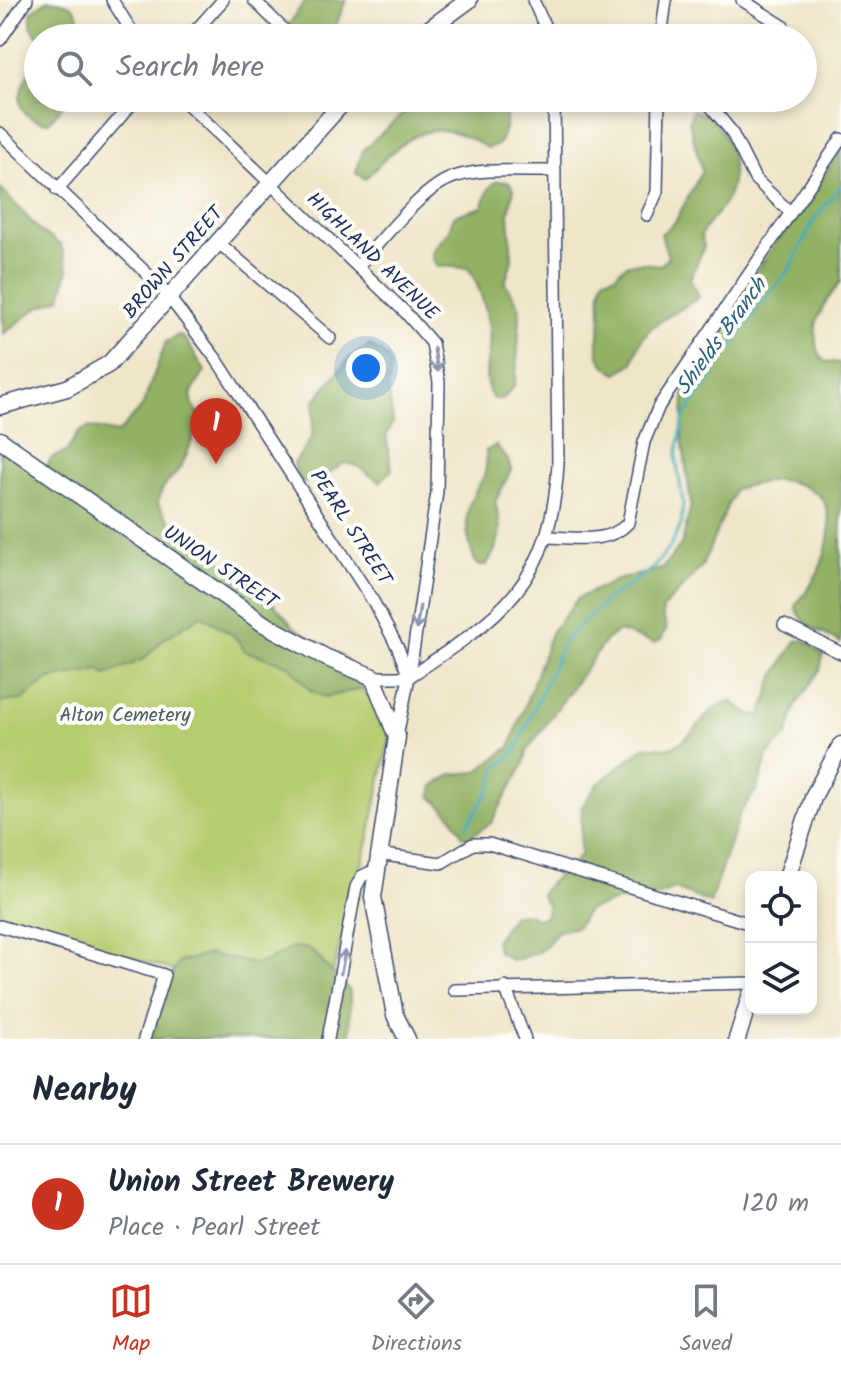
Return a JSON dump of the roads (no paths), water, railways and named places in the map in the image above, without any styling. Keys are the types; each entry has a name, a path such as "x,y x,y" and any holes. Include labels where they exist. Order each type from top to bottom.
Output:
{"street":[{"path":"0,40 27,0"},
{"path":"112,0 127,24"},
{"path":"202,24 223,0"},
{"path":"254,0 278,24"},
{"path":"436,24 469,0"},
{"path":"533,0 544,24"},
{"path":"663,24 666,0"},
{"path":"742,0 780,24"},
{"path":"57,190 125,112"},
{"name":"HIGHLAND AVENUE","path":"196,112 358,266 425,332 432,343 438,369 437,492 409,677"},
{"name":"BROWN STREET","path":"0,406 67,388 96,373 123,352 334,112"},
{"path":"397,737 373,677 409,677 503,607 530,574 547,537 558,464 554,112"},
{"path":"647,215 657,192 659,112"},
{"path":"715,112 731,131 755,179 790,212"},
{"name":"PEARL STREET","path":"0,133 171,299 217,360 373,601 409,677"},
{"path":"547,537 604,537 621,530 631,517 637,471 659,406 841,139"},
{"path":"358,266 405,216 445,180 478,173 555,171"},
{"path":"219,243 330,338"},
{"name":"UNION STREET","path":"0,440 264,624 327,658 373,677"},
{"path":"784,625 841,653"},
{"path":"407,1039 395,1015 375,915 376,862 409,677"},
{"path":"789,871 814,795 841,745"},
{"path":"328,1039 356,887 362,876 376,862 441,863 487,832"},
{"path":"473,844 489,844 575,868 745,922"},
{"path":"0,926 164,975 144,1039"},
{"path":"454,990 745,983"},
{"path":"505,987 525,1039"},
{"path":"737,1039 745,1013"}],"waterway":[{"name":"Shields Branch","path":"466,827 492,786 496,769 515,752 565,639 608,599 653,568 670,547 681,525 683,503 676,458 684,417 761,304 789,270 814,220 841,186"}],"place":[{"name":"Union Street Brewery","path":"216,464"}],"park label":[{"name":"Alton Cemetery","path":"125,716"}]}
